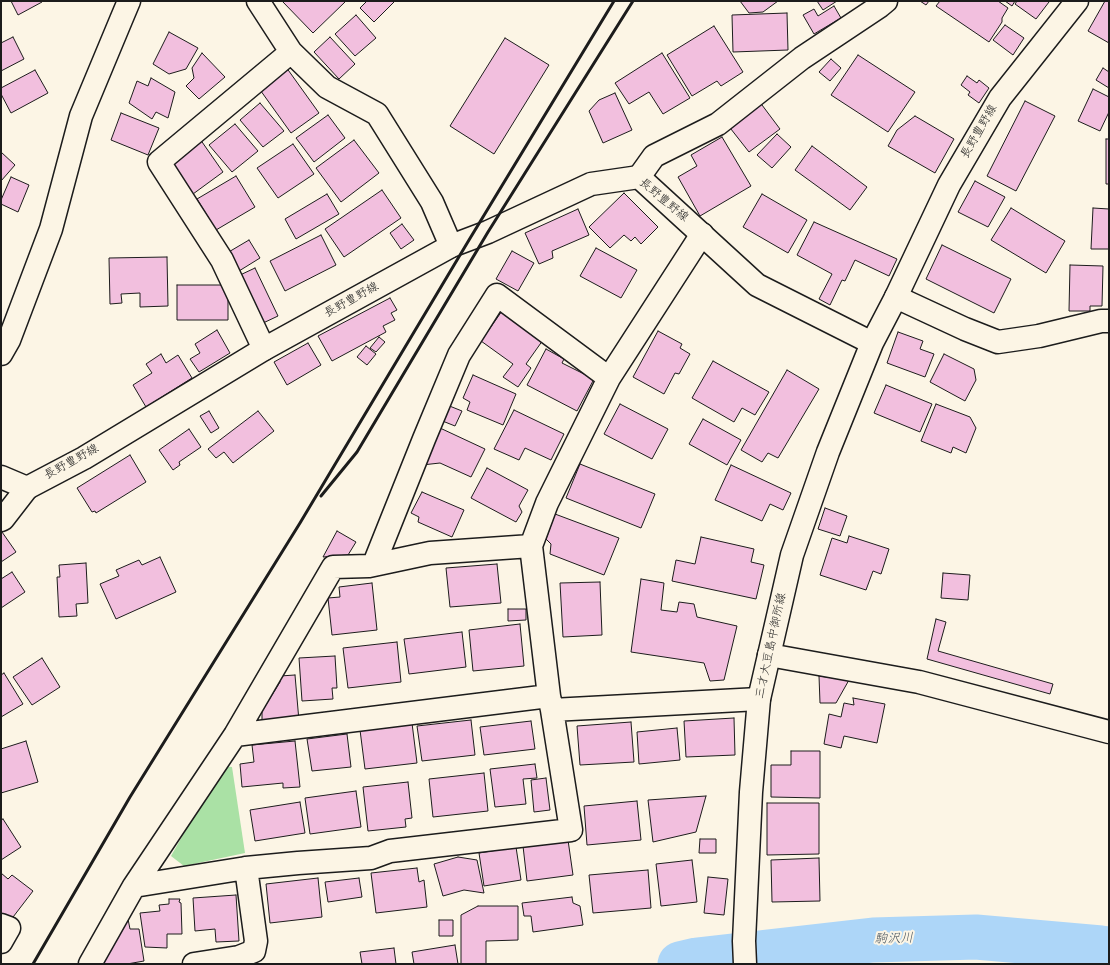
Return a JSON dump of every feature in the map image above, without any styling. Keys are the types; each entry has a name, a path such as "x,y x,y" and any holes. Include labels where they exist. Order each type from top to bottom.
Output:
{"street":[{"path":"1,354 9,340 51,229 81,116 129,1"},
{"path":"258,1 291,52 327,87 377,114 432,202 451,246"},
{"path":"639,177 654,156 718,124 802,58 886,1"},
{"name":"長野豊野線","path":"27,488 84,458 264,349 451,246 488,232 591,184 639,177 757,285 872,343 896,297 949,185 1000,98 1076,1"},
{"path":"264,349 222,260 159,162 291,52"},
{"path":"134,886 246,868 371,858 390,851 571,830 551,703 532,546 547,503 610,378 702,234"},
{"path":"374,564 424,439 460,355 497,295 610,378"},
{"path":"896,297 998,342 1039,336 1101,321 1109,321"},
{"name":"三才大豆島中御所線","path":"745,964 744,941 751,792 759,699 792,555 828,452 872,343"},
{"path":"1,477 27,488 1,520"},
{"path":"90,964 134,886 234,735 333,567 369,566 430,553 532,546"},
{"path":"769,655 919,682 1109,732"},
{"path":"234,735 551,703 759,699"},
{"path":"194,964 239,957 254,951 256,941 246,868"},
{"path":"1,925 9,928 1,942"}],"green space":[{"path":"222,766 232,767 245,853 184,866 171,856"}],"building":[{"path":"11,1 41,1 42,2 18,15"},
{"path":"282,1 346,1 313,33"},
{"path":"367,1 395,1 374,22 360,8"},
{"path":"740,1 778,1 763,12 749,13"},
{"path":"817,1 837,1 823,10"},
{"path":"920,1 929,1 926,5"},
{"path":"940,1 998,1 1008,8 1002,18 1002,22 989,42 936,6"},
{"path":"1005,1 1015,1 1012,6"},
{"path":"1017,1 1049,2 1036,19 1015,4"},
{"path":"1105,1 1109,1 1109,43 1088,31"},
{"path":"834,6 841,18 814,34 803,15 814,9 818,16"},
{"path":"787,13 788,50 733,52 732,15"},
{"path":"356,15 376,38 355,56 335,34"},
{"path":"1005,25 1024,38 1013,55 993,40"},
{"path":"714,26 743,72 721,86 717,81 692,96 667,55"},
{"path":"169,32 198,48 186,69 169,74 153,64"},
{"path":"13,37 24,59 1,71 1,43"},
{"path":"330,37 355,64 339,79 314,52"},
{"path":"505,38 549,65 494,154 450,126"},
{"path":"202,53 225,77 199,99 186,86 194,78 192,68"},
{"path":"662,53 690,98 663,114 649,92 629,104 615,83"},
{"path":"858,55 915,92 888,132 831,95"},
{"path":"831,59 841,68 830,81 819,72"},
{"path":"286,67 319,113 291,133 258,87"},
{"path":"1103,68 1109,72 1109,88 1096,80"},
{"path":"35,70 48,93 11,113 1,94 1,88"},
{"path":"967,76 977,83 979,80 989,88 979,103 968,95 970,92 961,85"},
{"path":"151,78 175,92 168,118 156,112 152,119 129,103 137,81 148,86"},
{"path":"1093,89 1109,97 1109,112 1100,131 1078,121"},
{"path":"615,93 632,130 603,143 589,111 599,100"},
{"path":"759,101 780,129 749,152 727,124"},
{"path":"1025,101 1055,116 1016,191 987,176"},
{"path":"260,103 284,131 263,147 240,120"},
{"path":"121,113 159,128 148,155 111,140"},
{"path":"328,115 345,138 314,162 296,138"},
{"path":"915,116 954,139 935,173 888,146 897,130"},
{"path":"235,124 258,151 232,172 209,145"},
{"path":"777,134 791,147 772,168 757,155"},
{"path":"722,137 751,186 700,216 678,177 697,166 691,155"},
{"path":"200,139 223,172 193,194 170,161"},
{"path":"1106,139 1109,139 1109,184 1106,184"},
{"path":"354,140 379,173 341,202 316,168"},
{"path":"293,144 314,174 278,198 257,168"},
{"path":"812,146 867,187 850,210 795,170"},
{"path":"1,152 15,165 1,181"},
{"path":"236,176 255,207 216,230 197,199"},
{"path":"11,177 29,185 18,212 1,204 1,200"},
{"path":"975,181 1005,197 988,227 958,212"},
{"path":"382,190 401,218 344,257 325,229"},
{"path":"624,193 658,227 641,244 635,237 631,241 624,235 610,248 589,227"},
{"path":"327,194 339,214 296,239 285,219"},
{"path":"762,194 807,220 788,253 743,227"},
{"path":"1011,208 1065,241 1046,273 991,240"},
{"path":"1093,208 1109,209 1109,249 1091,249"},
{"path":"578,209 589,235 552,251 553,258 539,264 525,233"},
{"path":"814,222 897,259 889,276 855,260 845,281 842,280 830,305 819,299 832,274 797,255"},
{"path":"402,224 414,240 401,249 390,233"},
{"path":"321,235 336,265 285,291 270,261"},
{"path":"249,240 260,258 239,271 227,253"},
{"path":"942,245 1011,279 994,313 926,279"},
{"path":"596,248 637,270 621,298 580,276"},
{"path":"512,251 534,263 518,291 496,279"},
{"path":"167,257 168,306 140,307 140,293 121,294 122,303 110,304 109,258"},
{"path":"1070,265 1103,266 1102,306 1090,306 1090,311 1069,311"},
{"path":"255,268 278,316 261,324 238,276"},
{"path":"177,285 228,285 228,320 177,320"},
{"path":"390,298 397,310 391,313 395,320 383,326 386,332 332,361 318,336"},
{"path":"502,311 543,340 526,364 531,368 518,387 503,377 513,364 481,341"},
{"path":"217,330 230,353 199,372 190,359 200,353 195,344"},
{"path":"658,331 682,344 680,348 690,354 679,374 675,373 664,394 633,377"},
{"path":"898,332 923,341 920,349 934,354 925,377 887,363"},
{"path":"379,337 385,342 376,352 370,348"},
{"path":"308,343 321,365 287,385 274,362"},
{"path":"366,346 376,354 367,365 357,357"},
{"path":"546,349 564,359 562,363 594,379 577,411 527,385"},
{"path":"161,354 166,363 178,355 192,378 146,407 133,385 152,373 146,364"},
{"path":"944,354 974,369 976,380 965,401 930,382"},
{"path":"713,361 769,392 755,415 742,408 734,422 692,398"},
{"path":"787,370 819,389 778,458 768,453 762,462 741,450"},
{"path":"473,375 516,394 503,425 467,410 470,402 463,398"},
{"path":"886,385 932,404 920,432 874,413"},
{"path":"620,404 668,429 652,459 604,434"},
{"path":"936,404 970,417 976,428 966,453 953,447 951,453 921,441"},
{"path":"447,405 462,411 455,426 440,420"},
{"path":"514,410 564,434 551,460 525,448 519,460 494,449"},
{"path":"209,411 219,428 211,433 200,416"},
{"path":"258,411 274,431 233,463 224,452 216,458 208,449"},
{"path":"703,419 741,440 727,465 689,444"},
{"path":"440,428 485,449 471,477 440,463 422,465"},
{"path":"189,429 201,447 179,462 180,465 173,470 159,450"},
{"path":"130,455 146,482 96,513 95,511 92,512 77,488"},
{"path":"580,464 655,494 641,528 566,498"},
{"path":"731,465 791,493 783,510 770,504 762,521 715,500"},
{"path":"487,468 528,490 519,506 522,512 516,522 471,498"},
{"path":"422,492 464,510 452,537 418,522 419,517 411,513"},
{"path":"825,508 847,516 840,536 818,529"},
{"path":"555,514 619,538 604,575 550,554 551,544 546,539"},
{"path":"337,531 356,542 348,555 323,557"},
{"path":"2,532 16,552 1,562 1,533"},
{"path":"849,536 889,549 881,574 873,571 866,590 820,575 832,538 847,543"},
{"path":"701,537 754,549 751,562 764,565 756,599 672,581 676,560 695,564"},
{"path":"160,557 176,592 116,619 100,584 119,576 116,570 139,560 142,565"},
{"path":"86,563 88,603 76,604 77,616 59,617 57,577 60,577 59,565"},
{"path":"497,564 501,603 450,607 446,568"},
{"path":"12,572 25,592 1,608 1,579"},
{"path":"943,573 970,575 968,600 941,598"},
{"path":"641,579 664,583 661,610 677,612 679,602 694,604 697,617 737,626 724,680 710,681 704,663 631,652"},
{"path":"600,582 602,635 563,637 560,583"},
{"path":"372,583 377,630 332,635 328,598 340,597 339,587"},
{"path":"508,609 526,609 526,620 508,621"},
{"path":"936,619 946,622 938,651 1053,684 1050,694 927,659"},
{"path":"520,624 524,666 473,671 469,630"},
{"path":"462,632 466,667 409,674 404,639"},
{"path":"397,642 401,682 348,688 343,648"},
{"path":"335,656 337,688 332,688 333,699 302,701 299,658"},
{"path":"42,658 60,687 32,705 13,677"},
{"path":"4,673 23,704 1,717 1,675"},
{"path":"295,675 299,721 262,725 262,711 280,682 280,676"},
{"path":"819,676 849,680 836,703 820,703"},
{"path":"853,698 885,704 877,743 844,736 841,748 824,744 829,714 841,717 844,703 854,705"},
{"path":"734,718 735,755 686,757 684,721"},
{"path":"471,720 475,755 422,761 417,726"},
{"path":"531,721 535,749 484,755 480,727"},
{"path":"631,722 634,762 580,765 577,726"},
{"path":"412,723 417,763 365,769 360,730"},
{"path":"677,728 680,760 639,764 637,732"},
{"path":"347,734 351,767 312,771 307,739"},
{"path":"26,741 38,782 1,793 1,749"},
{"path":"295,741 300,787 283,788 283,783 242,787 240,764 254,762 252,745"},
{"path":"791,751 820,751 820,798 771,797 771,765 791,765"},
{"path":"535,764 537,778 523,779 526,804 495,807 490,769"},
{"path":"484,773 488,811 433,817 429,779"},
{"path":"546,778 550,810 534,812 531,780"},
{"path":"408,782 412,818 405,819 406,827 368,831 363,787"},
{"path":"356,791 361,827 310,834 305,798"},
{"path":"706,796 696,832 653,842 648,800"},
{"path":"637,801 641,840 587,845 584,806"},
{"path":"300,802 305,833 255,841 250,810"},
{"path":"767,803 819,803 819,854 767,855"},
{"path":"3,819 21,847 1,860 1,820"},
{"path":"700,839 716,839 716,853 699,853"},
{"path":"568,840 573,875 527,881 523,846"},
{"path":"516,847 521,880 484,886 479,853"},
{"path":"458,857 477,860 484,893 464,890 443,896 434,864"},
{"path":"819,858 820,901 772,902 771,860"},
{"path":"692,860 697,902 661,906 656,864"},
{"path":"417,868 419,882 424,880 427,907 376,913 371,873"},
{"path":"648,870 651,908 593,913 589,875"},
{"path":"1,873 8,879 12,875 33,891 10,921 1,914"},
{"path":"708,877 728,879 724,915 704,913"},
{"path":"318,878 322,917 270,923 266,884"},
{"path":"359,878 362,897 328,902 325,882"},
{"path":"236,895 239,941 216,942 215,929 195,931 193,898"},
{"path":"572,897 573,903 580,906 583,925 533,932 531,916 524,916 522,903"},
{"path":"169,899 180,899 182,934 167,934 167,948 145,947 140,913 160,911 159,905 169,904"},
{"path":"478,906 518,906 518,940 486,941 486,964 461,964 461,915"},
{"path":"128,919 130,929 139,929 144,961 127,964 103,964 101,954 119,921"},
{"path":"439,920 453,920 453,936 439,936"},
{"path":"455,945 458,964 414,964 412,952"},
{"path":"394,948 396,964 362,964 360,952"}],"waterway":[{"name":"駒沢川","path":"680,964 697,960 873,940 976,937 1109,949"}],"railway":[{"path":"33,964 130,797 300,523 614,1"},
{"path":"321,496 357,452 488,232 633,1"}]}
